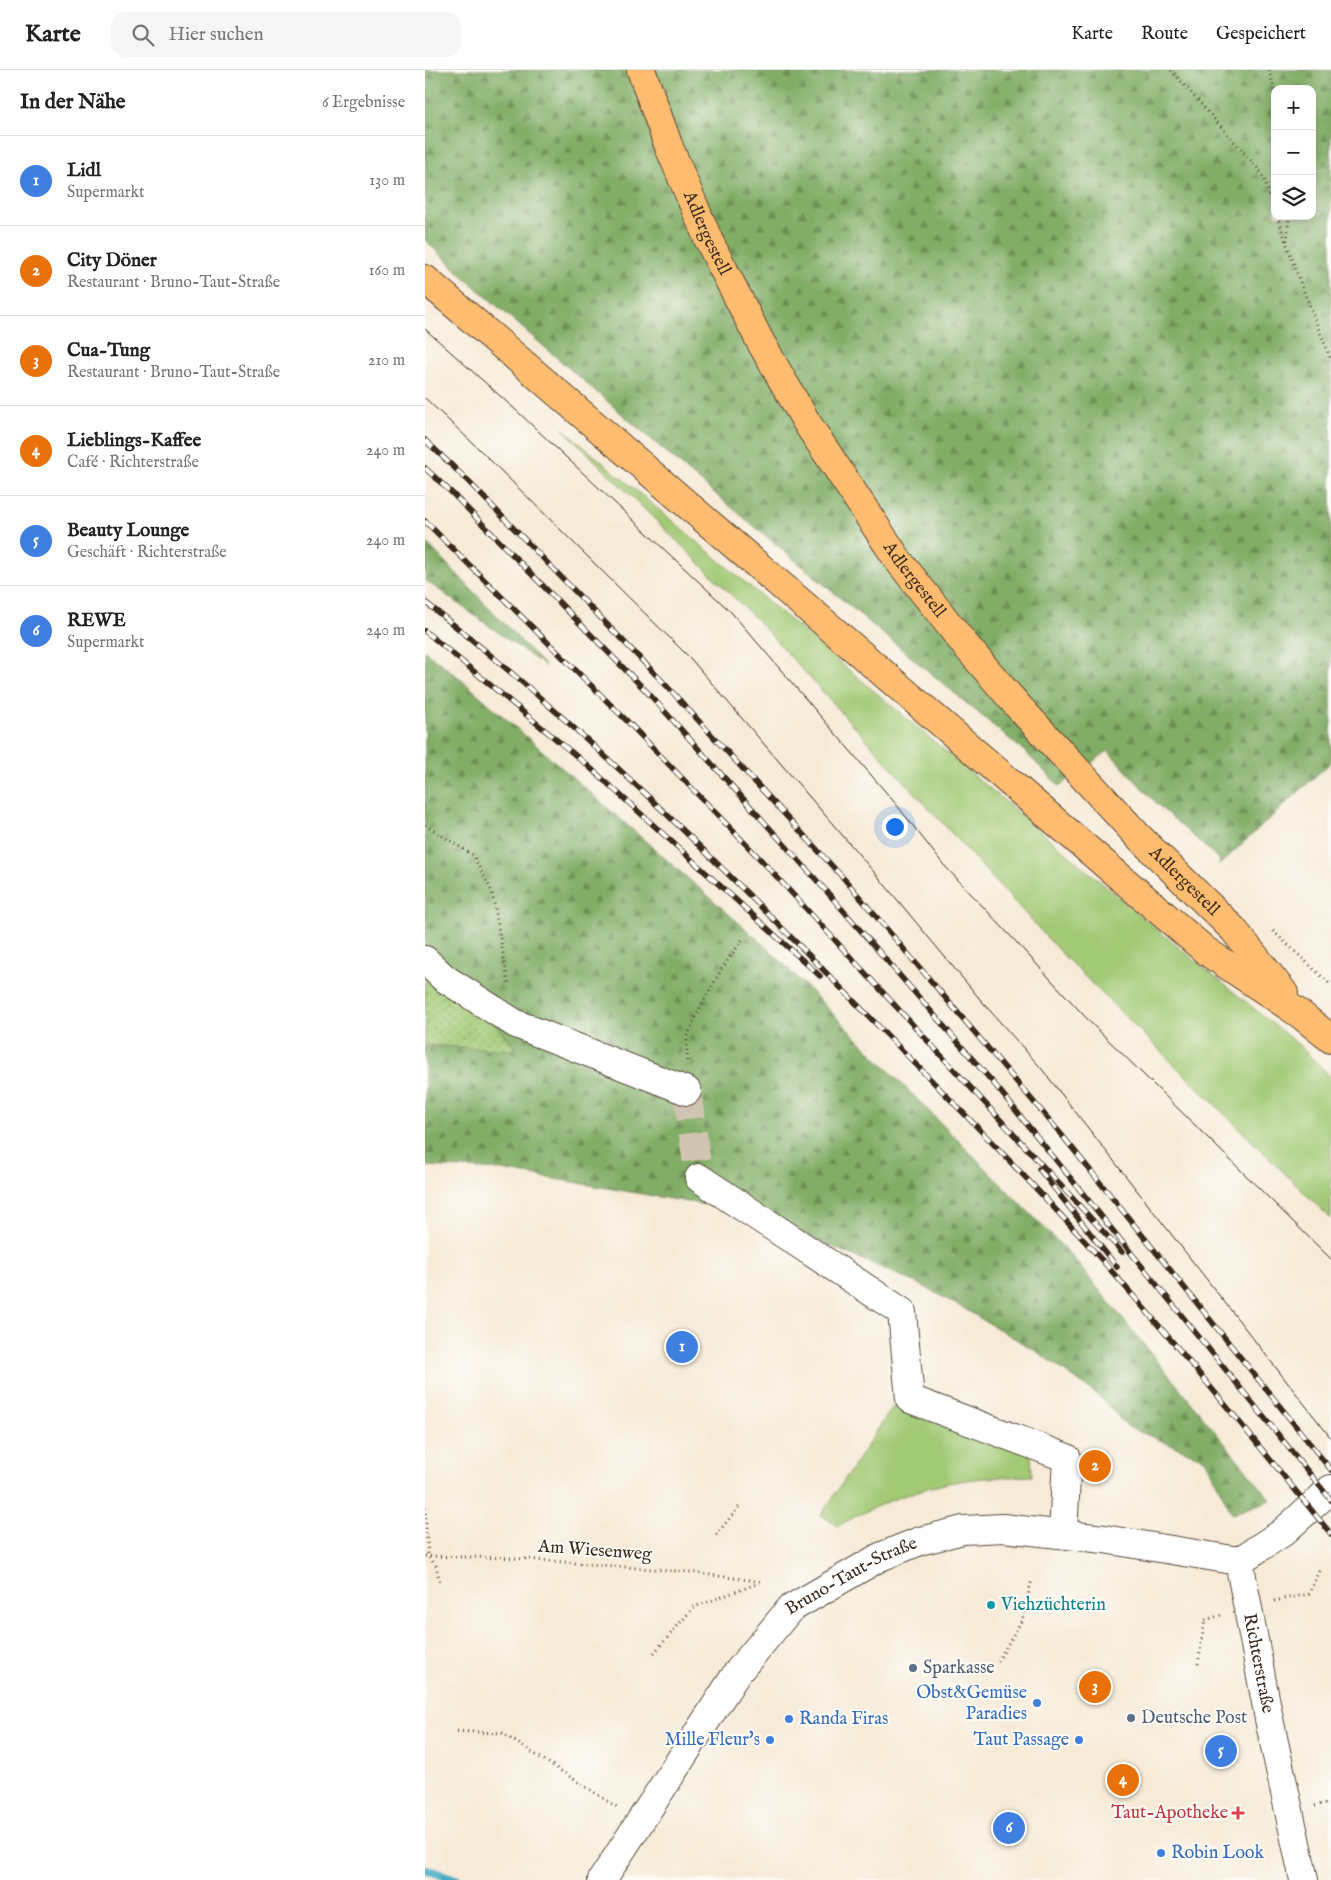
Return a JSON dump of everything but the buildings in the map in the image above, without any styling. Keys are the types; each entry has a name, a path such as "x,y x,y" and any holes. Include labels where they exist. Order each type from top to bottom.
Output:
{"main road":[{"name":"Adlergestell","path":"641,70 669,147 706,232 760,341 807,423 898,560 966,646 1017,705 1138,836 1233,929 1300,1014"},
{"name":"Adlergestell","path":"425,279 1206,951 1300,1014 1331,1039"}],"street":[{"path":"425,960 444,978 516,1024 687,1091"},
{"path":"699,1178 901,1312 910,1399 1067,1458 1063,1534"},
{"path":"1239,1561 1282,1533 1331,1489"},
{"name":"Bruno-Taut-Straße","path":"602,1880 639,1820 737,1673 789,1609 880,1557 920,1542 963,1530 1003,1528 1104,1539 1239,1561"},
{"name":"Richterstraße","path":"1239,1561 1269,1720 1305,1880"}],"path":[{"path":"1171,70 1261,172 1271,199"},
{"path":"1269,70 1273,85"},
{"path":"1278,220 1331,360"},
{"path":"1287,244 1289,220"},
{"path":"425,825 473,855 492,892 516,1024"},
{"path":"1267,925 1331,985"},
{"path":"687,1091 687,1037 717,977 744,937"},
{"path":"716,1536 739,1507"},
{"path":"425,1508 427,1556 436,1566 440,1583"},
{"name":"Am Wiesenweg","path":"427,1556 512,1558 689,1572 763,1582 694,1607 654,1653"},
{"path":"998,1661 1022,1620 1032,1580"},
{"path":"452,1731 502,1733 639,1820"}],"green space":[{"path":"425,70 1331,70 1331,762 1219,865 1220,860 1159,806 1108,751 1059,786 1024,751 689,472 466,279 425,240"},
{"path":"562,428 1166,937 1300,1046 1331,1077 1331,1219 1062,954 757,620"},
{"path":"425,541 545,666 425,580"},
{"path":"425,651 457,676 771,951 1068,1252 1271,1500 1232,1514 1205,1459 1128,1427 1098,1395 1036,1351 919,1284 775,1222 712,1206 502,1170 425,1166 425,1046 517,1049 425,944"},
{"path":"425,944 517,1050 425,1045"},
{"path":"896,1402 1031,1451 1032,1476 975,1479 917,1491 868,1510 838,1526 821,1515"}],"waterway":[{"path":"425,1869 457,1880"}],"tunnel":[{"path":"687,1091 699,1178"}],"tram line":[{"path":"425,329 518,412 731,612 896,804 943,864 1090,1022 1331,1259"},
{"path":"425,398 690,658 880,879 984,1004 1041,1068 1331,1438"}],"railway":[{"path":"425,440 463,476 663,682 846,881 1061,1134 1331,1470"},
{"path":"425,468 452,493 651,696 828,893 996,1086 1331,1500"},
{"path":"425,521 626,720 763,862 1122,1252"},
{"path":"425,602 534,693 640,789 742,888 973,1122 1130,1292 1331,1534"},
{"path":"425,631 586,764 820,976"},
{"path":"1039,1169 1117,1267"}],"place":[{"name":"Lidl","path":"682,1347"},
{"name":"City Döner","path":"1095,1466"},
{"name":"Viehzüchterin","path":"991,1605"},
{"name":"Sparkasse","path":"913,1668"},
{"name":"Cua-Tung","path":"1095,1687"},
{"name":"Obst&Gemüse Paradies","path":"1037,1703"},
{"name":"Deutsche Post","path":"1131,1718"},
{"name":"Randa Firas","path":"789,1719"},
{"name":"Mille Fleur's","path":"770,1740"},
{"name":"Taut Passage","path":"1079,1740"},
{"name":"Beauty Lounge","path":"1221,1751"},
{"name":"Lieblings-Kaffee","path":"1123,1780"},
{"name":"Taut-Apotheke","path":"1238,1813"},
{"name":"REWE","path":"1009,1828"},
{"name":"Robin Look","path":"1161,1853"}]}
